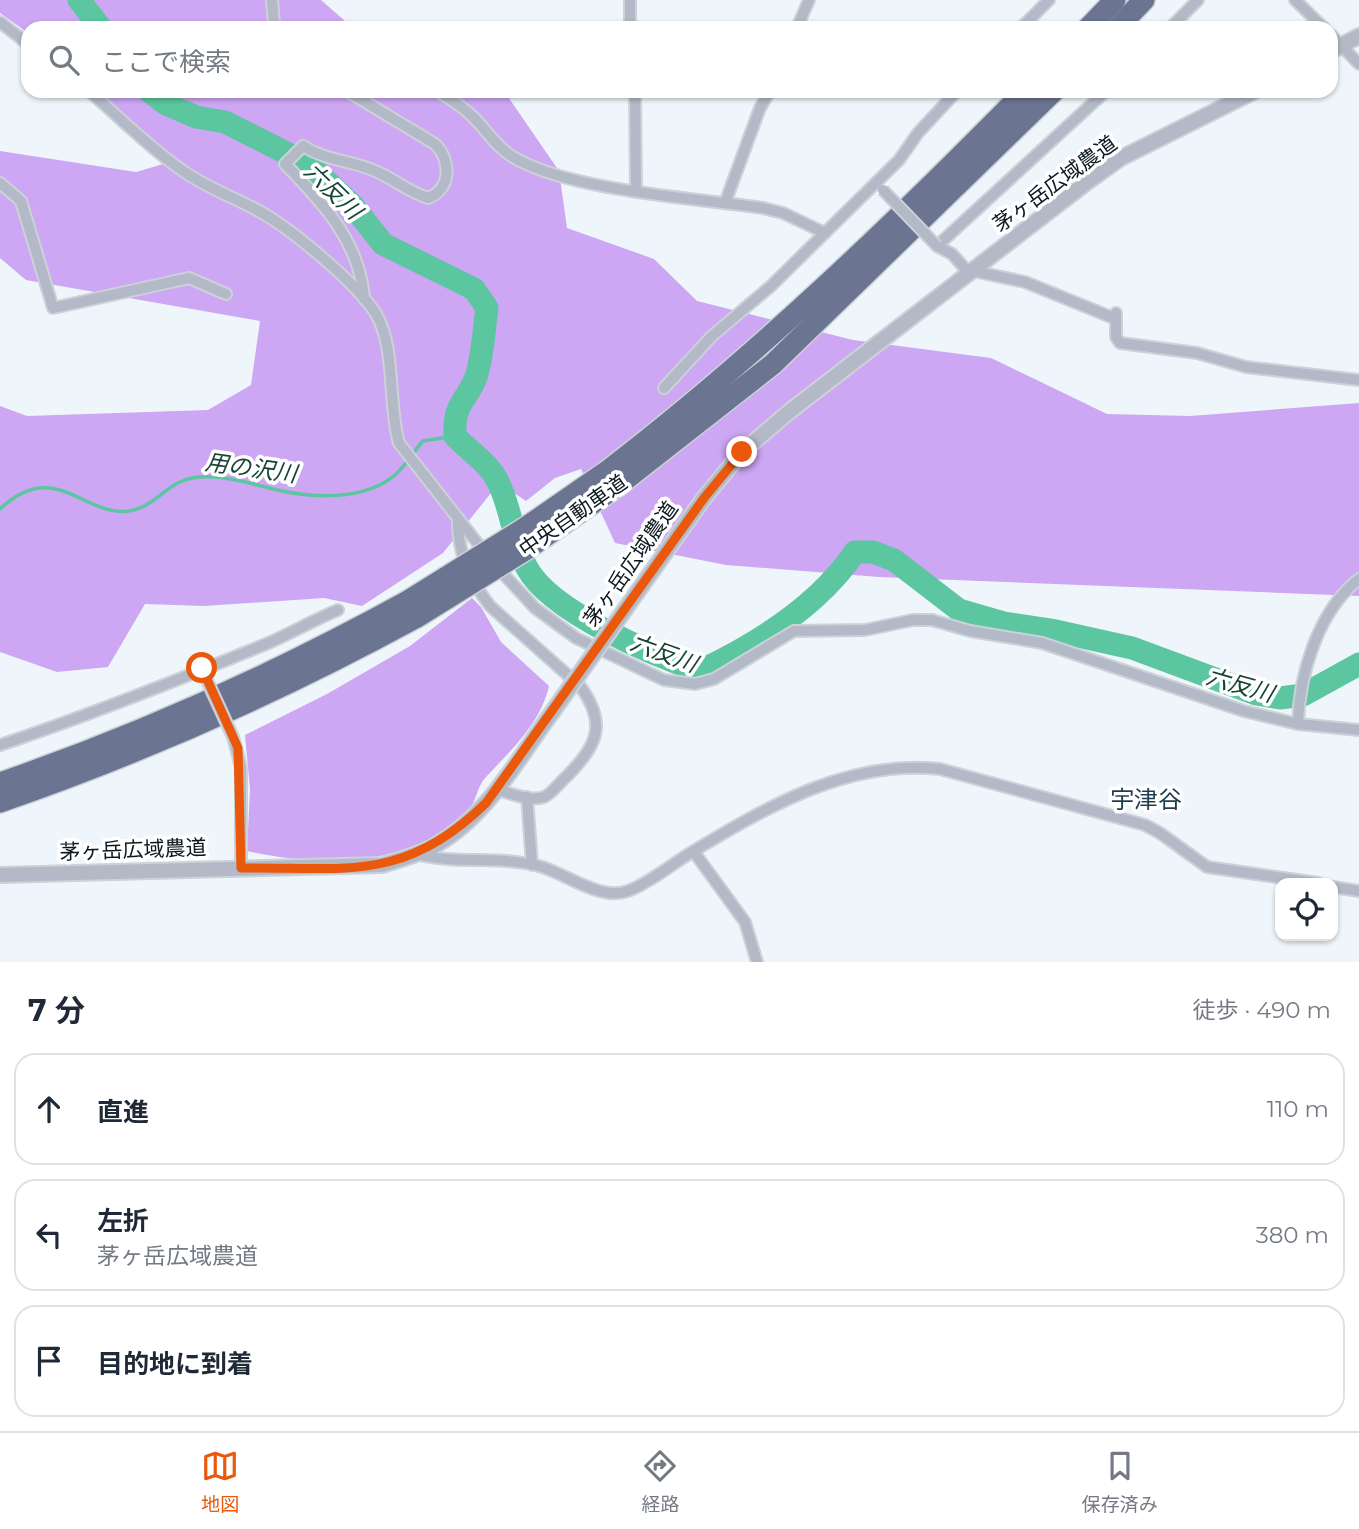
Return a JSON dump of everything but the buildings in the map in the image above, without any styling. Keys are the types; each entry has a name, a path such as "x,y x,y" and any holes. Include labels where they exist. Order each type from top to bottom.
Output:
{"highway":[{"path":"1095,21 1115,0"},
{"path":"1124,21 1144,0"},
{"name":"中央自動車道","path":"611,480 676,418 838,275 1019,98"},
{"name":"中央自動車道","path":"0,802 162,742 254,701 413,609 525,528 611,480 773,365 1048,98"},
{"name":"中央自動車道","path":"0,783 178,715 337,639 413,609"}],"street":[{"path":"272,0 274,21"},
{"path":"630,0 630,21"},
{"path":"800,21 809,0"},
{"path":"1028,21 1049,0"},
{"path":"1177,21 1198,0"},
{"path":"1295,0 1317,21"},
{"path":"0,22 21,38"},
{"path":"1338,42 1359,36"},
{"path":"1338,46 1359,64"},
{"path":"97,98 183,171 259,211 288,232 364,299 377,315 383,335 393,384 393,424 405,450 512,586 535,608 576,638 664,680 695,684 714,678 793,631 865,630 913,620 932,620 970,631 1042,643 1244,711 1298,724 1359,730"},
{"path":"359,98 435,144 444,153 445,184 437,194 428,198 412,193 362,166 318,156 303,146 285,164 326,206 349,246 362,277 364,299"},
{"path":"447,98 473,117 489,138 534,168 636,191 783,213 825,233"},
{"path":"635,98 636,191"},
{"path":"725,203 766,98"},
{"path":"664,388 712,336 771,286 825,233 879,186 951,98"},
{"path":"937,246 1098,98"},
{"name":"茅ヶ岳広域農道","path":"0,875 241,868 355,868 383,865 433,847 458,830 496,789 704,498 758,438 1121,158 1241,98"},
{"path":"0,183 21,201 53,308 189,278 226,293"},
{"path":"879,186 937,246 952,254 971,273 1025,282 1116,316 1116,337 1120,343 1197,353 1246,367 1359,380"},
{"path":"458,519 460,551 482,595 490,606 580,686 592,707 595,737 590,753 545,797 527,797 496,789"},
{"path":"1298,724 1300,682 1334,605 1359,579"},
{"path":"0,745 99,712 203,671 338,610"},
{"path":"203,671 233,737 241,767 241,868"},
{"path":"415,854 439,860 532,865 614,893 628,891 765,808 800,792 855,776 921,767 940,769 1145,825 1160,832 1207,867 1283,878"},
{"path":"527,797 532,865"},
{"path":"694,852 745,922 753,939 757,962"},
{"path":"1338,888 1359,891"}],"shaded area":[{"path":"0,0 321,0 345,21 21,21 21,28 0,13"},
{"path":"103,98 509,98 559,171 567,228 654,259 697,301 853,340 991,358 1107,414 1190,416 1359,403 1359,596 879,577 726,565 615,543 581,469 555,478 526,501 499,483 443,553 362,606 324,598 204,606 145,604 108,667 57,672 0,652 0,406 27,416 208,410 251,385 260,321 26,280 0,258 0,151 136,172 170,162"},
{"path":"472,598 481,607 501,642 549,686 532,724 483,781 466,814 443,832 418,845 391,854 362,859 303,860 247,851 250,789 245,735 327,694 410,646"}],"waterway":[{"name":"六反川","path":"79,0 96,21"},
{"name":"六反川","path":"158,98 196,117 225,122 308,164 353,206 383,244 474,289 487,308 481,358 474,383 456,415 455,436 494,475 503,492 522,558 539,584 580,616 631,643 700,671 765,635 805,606 824,589 855,552 873,552 894,560 959,610 1004,623 1051,630 1132,648 1256,694 1280,698 1303,695 1359,664"},
{"name":"用の沢川","path":"0,509 20,494 38,488 55,489 117,511 134,510 150,503 180,482 199,477 227,478 288,492 320,496 353,493 383,483 396,474 423,441 455,436"}],"district":[{"name":"宇津谷","path":"1146,800"}],"route":[{"path":"202,668 238,748 241,767 241,868 355,868 383,865 433,847 458,830 486,803 704,498 742,452"}]}
